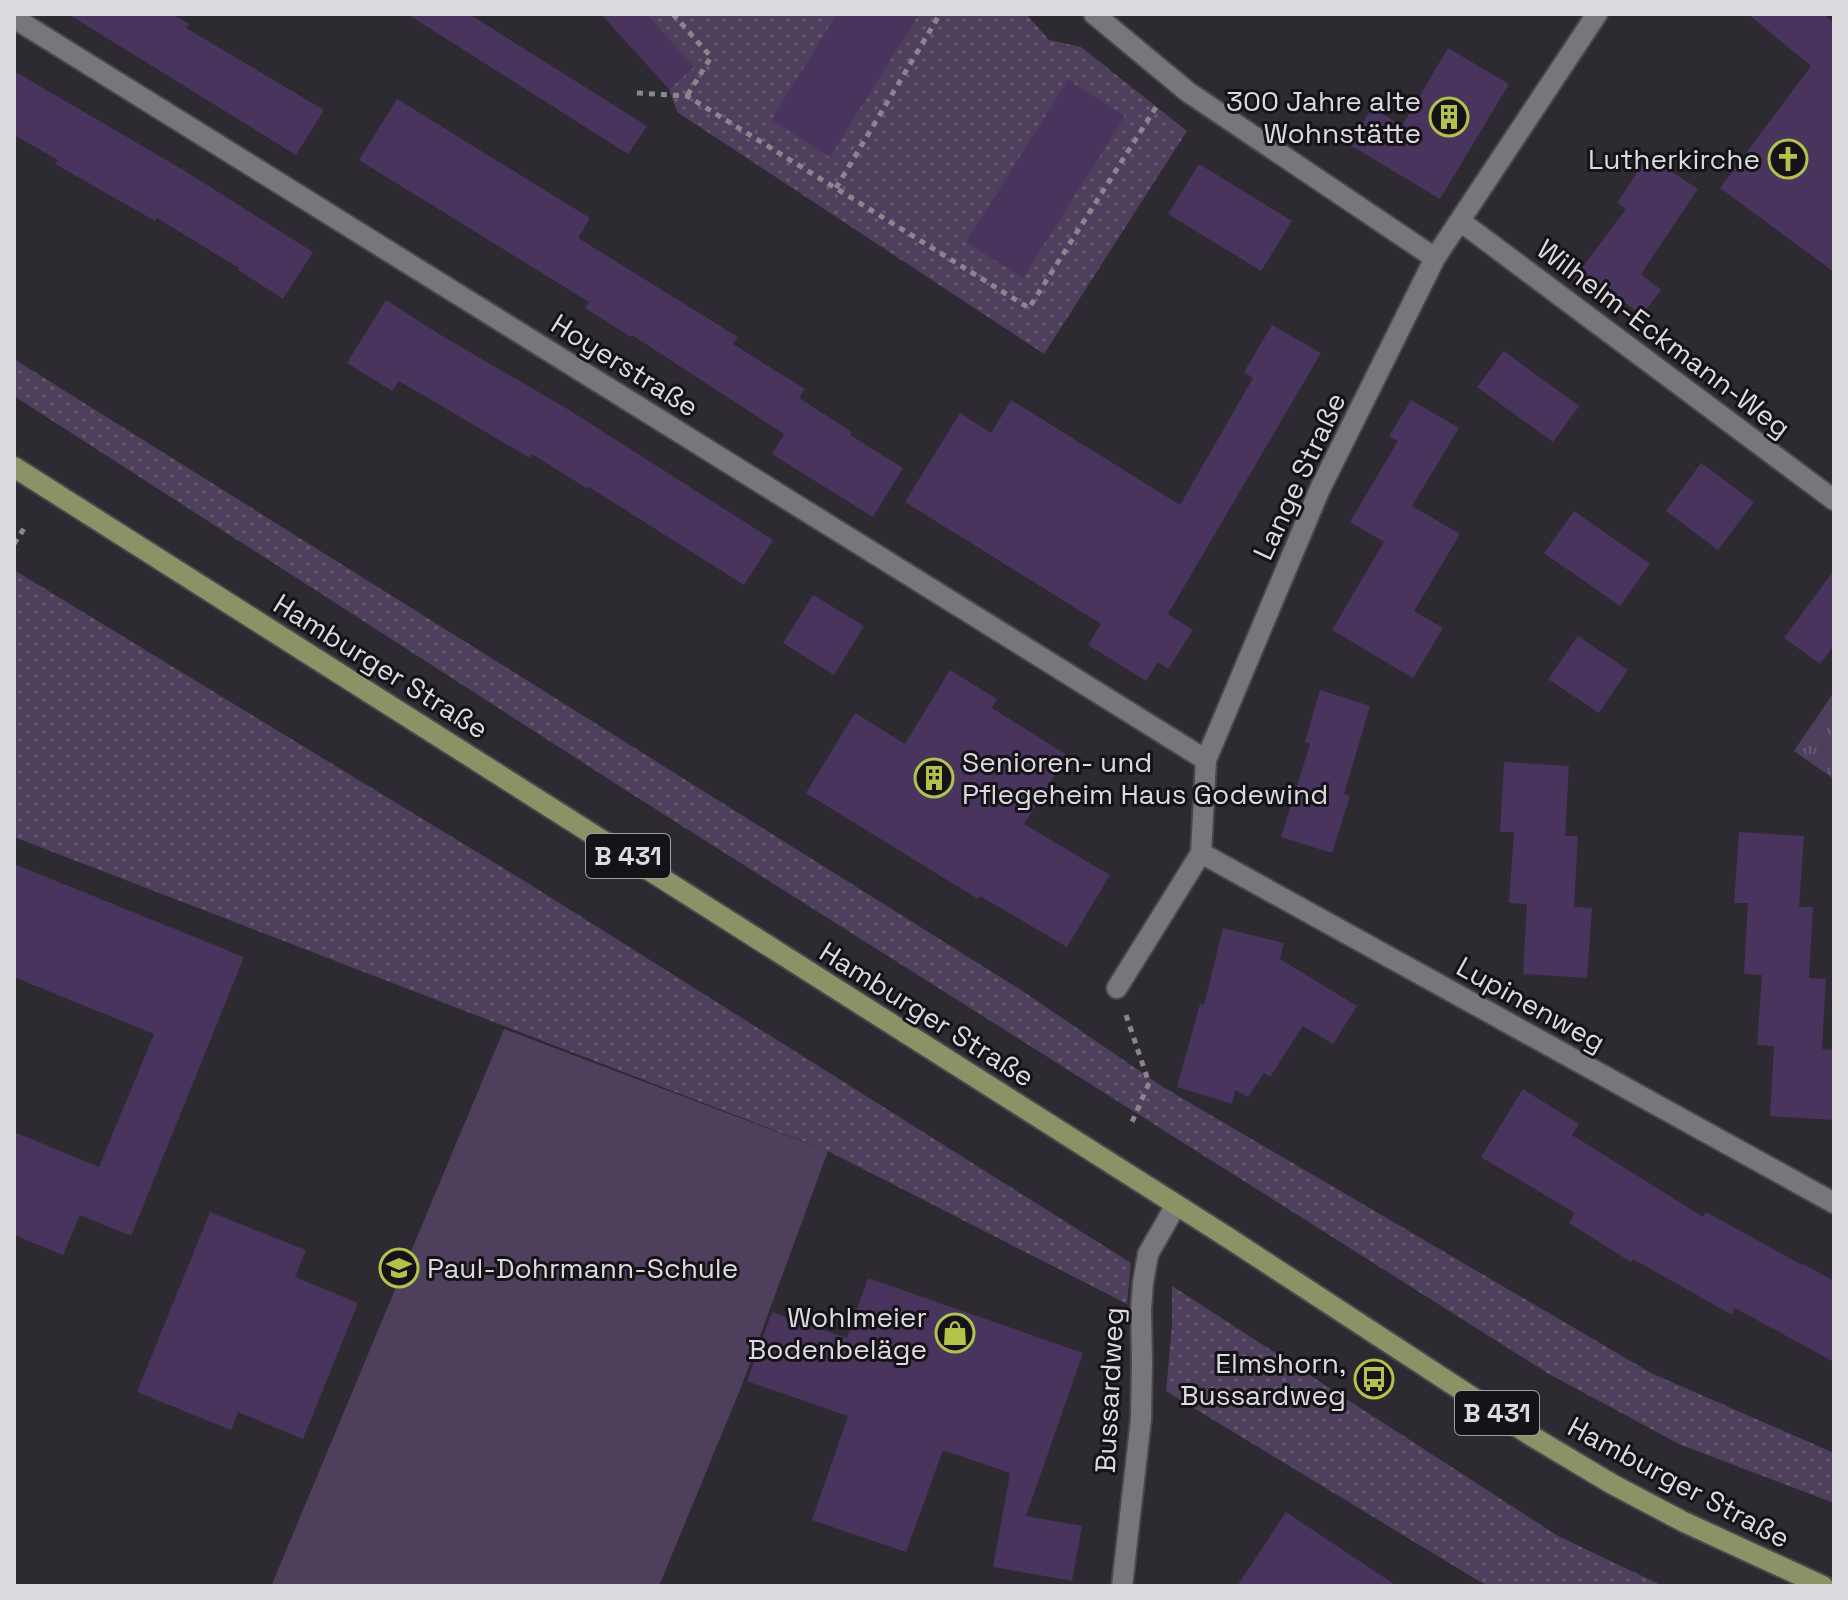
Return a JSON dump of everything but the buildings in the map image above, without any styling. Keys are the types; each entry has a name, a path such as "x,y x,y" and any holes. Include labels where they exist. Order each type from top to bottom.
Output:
{"main road":[{"name":"Hamburger Straße","path":"14,467 1176,1205 1530,1435 1684,1522 1823,1586"}],"street":[{"path":"1094,14 1188,92 1435,258"},
{"name":"Lange Straße","path":"1117,988 1201,853 1206,760 1319,491 1435,258 1597,14"},
{"name":"Hoyerstraße","path":"14,18 1206,760"},
{"name":"Wilhelm-Eckmann-Weg","path":"1460,221 1834,500"},
{"name":"Lupinenweg","path":"1201,853 1834,1203"},
{"name":"Bussardweg","path":"1122,1586 1141,1419 1143,1283 1148,1254 1176,1205"}],"path":[{"path":"673,14 711,57 687,96"},
{"path":"836,188 940,14"},
{"path":"637,93 687,96 1029,308 1173,80"},
{"path":"14,544 25,527"},
{"path":"1117,988 1149,1083 1132,1122"}],"green space":[{"path":"646,14 1026,14 1049,40 1081,47 1187,131 1044,354 677,112 669,89 693,67"},
{"path":"14,359 1024,992 1163,1087 1651,1373 1834,1453 1834,1503 1681,1445 1549,1374 638,798 14,396"},
{"path":"14,570 526,882 1131,1263 1127,1304 828,1151 14,837"},
{"path":"1834,692 1834,779 1794,751"},
{"path":"504,1029 828,1151 742,1385 659,1586 272,1584"},
{"path":"1172,1286 1558,1536 1663,1586 1487,1586 1166,1391"}],"place":[{"name":"300 Jahre alte Wohnstätte","path":"1449,117"},
{"name":"Lutherkirche","path":"1788,159"},
{"name":"Senioren- und Pflegeheim Haus Godewind","path":"934,778"},
{"name":"Paul-Dohrmann-Schule","path":"399,1268"},
{"name":"Wohlmeier Bodenbeläge","path":"955,1333"},
{"name":"Elmshorn, Bussardweg","path":"1374,1379"}]}
